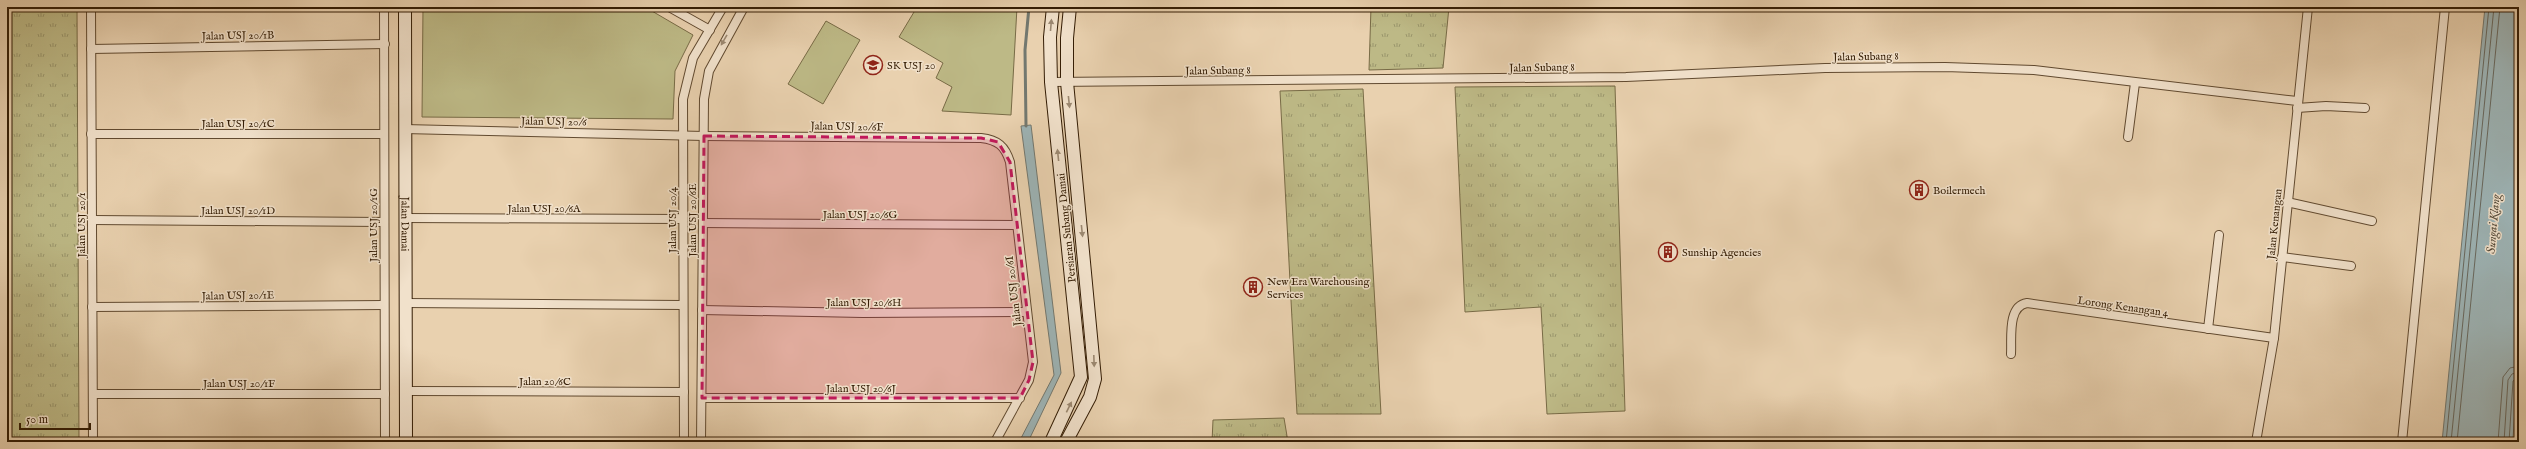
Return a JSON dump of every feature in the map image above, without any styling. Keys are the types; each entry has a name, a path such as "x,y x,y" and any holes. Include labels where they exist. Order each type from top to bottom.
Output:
{"street":[{"name":"Jalan USJ 20/1","path":"91,7 93,442"},
{"name":"Jalan USJ 20/1G","path":"384,7 383,222 385,442"},
{"name":"Jalan Damai","path":"405,7 404,129 406,442"},
{"path":"669,7 710,30"},
{"name":"Jalan USJ 20/4","path":"684,442 683,99 693,58 724,7"},
{"name":"Jalan USJ 20/6E","path":"701,442 704,99 709,71 744,7"},
{"name":"Persiaran Subang Damai","path":"1052,442 1081,377 1051,82 1050,37 1053,7"},
{"name":"Persiaran Subang Damai","path":"1066,442 1090,397 1095,379 1067,82 1067,38 1070,7"},
{"name":"Jalan Kenangan","path":"2256,442 2274,338 2308,7"},
{"path":"2402,442 2445,7"},
{"name":"Jalan USJ 20/1B","path":"91,49 385,44"},
{"name":"Jalan Subang 8","path":"1051,82 1618,77 1859,67 2034,70 2297,105 2365,108"},
{"path":"2128,137 2135,83"},
{"name":"Jalan USJ 20/6","path":"404,129 704,136"},
{"name":"Jalan USJ 20/1C","path":"91,134 384,134"},
{"name":"Jalan USJ 20/6F","path":"704,136 990,139"},
{"name":"Jalan USJ 20/6I","path":"990,139 998,142 1008,153 1032,362 1029,380 995,442"},
{"path":"2287,202 2372,221"},
{"name":"Jalan USJ 20/6A","path":"405,218 683,219"},
{"name":"Jalan USJ 20/1D","path":"92,220 383,222"},
{"name":"Jalan USJ 20/6G","path":"703,224 1016,225"},
{"path":"2208,329 2219,235"},
{"path":"2282,257 2351,266"},
{"path":"406,303 683,305"},
{"name":"Lorong Kenangan 4","path":"2011,354 2013,321 2016,309 2020,304 2027,303 2274,338"},
{"name":"Jalan USJ 20/1E","path":"92,307 384,305"},
{"name":"Jalan USJ 20/6H","path":"702,310 863,313 1026,312"},
{"name":"Jalan 20/6C","path":"406,391 684,392"},
{"name":"Jalan USJ 20/1F","path":"93,394 385,394"},
{"name":"Jalan USJ 20/6J","path":"702,398 1020,398"}],"highlighted area":[{"path":"704,136 981,138 998,142 1010,162 1033,362 1029,380 1020,398 702,398"}],"green space":[{"path":"7,7 77,7 79,442 9,442"},
{"path":"423,7 645,7 693,35 675,71 673,119 422,117"},
{"path":"917,7 1017,7 1011,115 942,111 952,87 936,78 943,63 899,37"},
{"path":"1371,7 1449,7 1443,68 1369,70"},
{"path":"826,21 860,40 823,104 788,84"},
{"path":"1615,86 1625,411 1547,414 1541,307 1465,312 1455,87"},
{"path":"1363,89 1381,414 1297,414 1280,91"},
{"path":"1284,418 1288,442 1212,442 1213,420"}],"water":[{"name":"Sungai Klang","path":"2485,7 2519,7 2519,353 2513,442 2442,442"},
{"path":"1031,125 1061,373 1028,442 1019,442 1054,375 1021,126"}],"waterway":[{"path":"1026,126 1025,50 1029,7"}],"place":[{"name":"SK USJ 20","path":"873,65"},
{"name":"Boilermech","path":"1919,190"},
{"name":"Sunship Agencies","path":"1668,252"},
{"name":"New Era Warehousing Services","path":"1253,287"}]}
